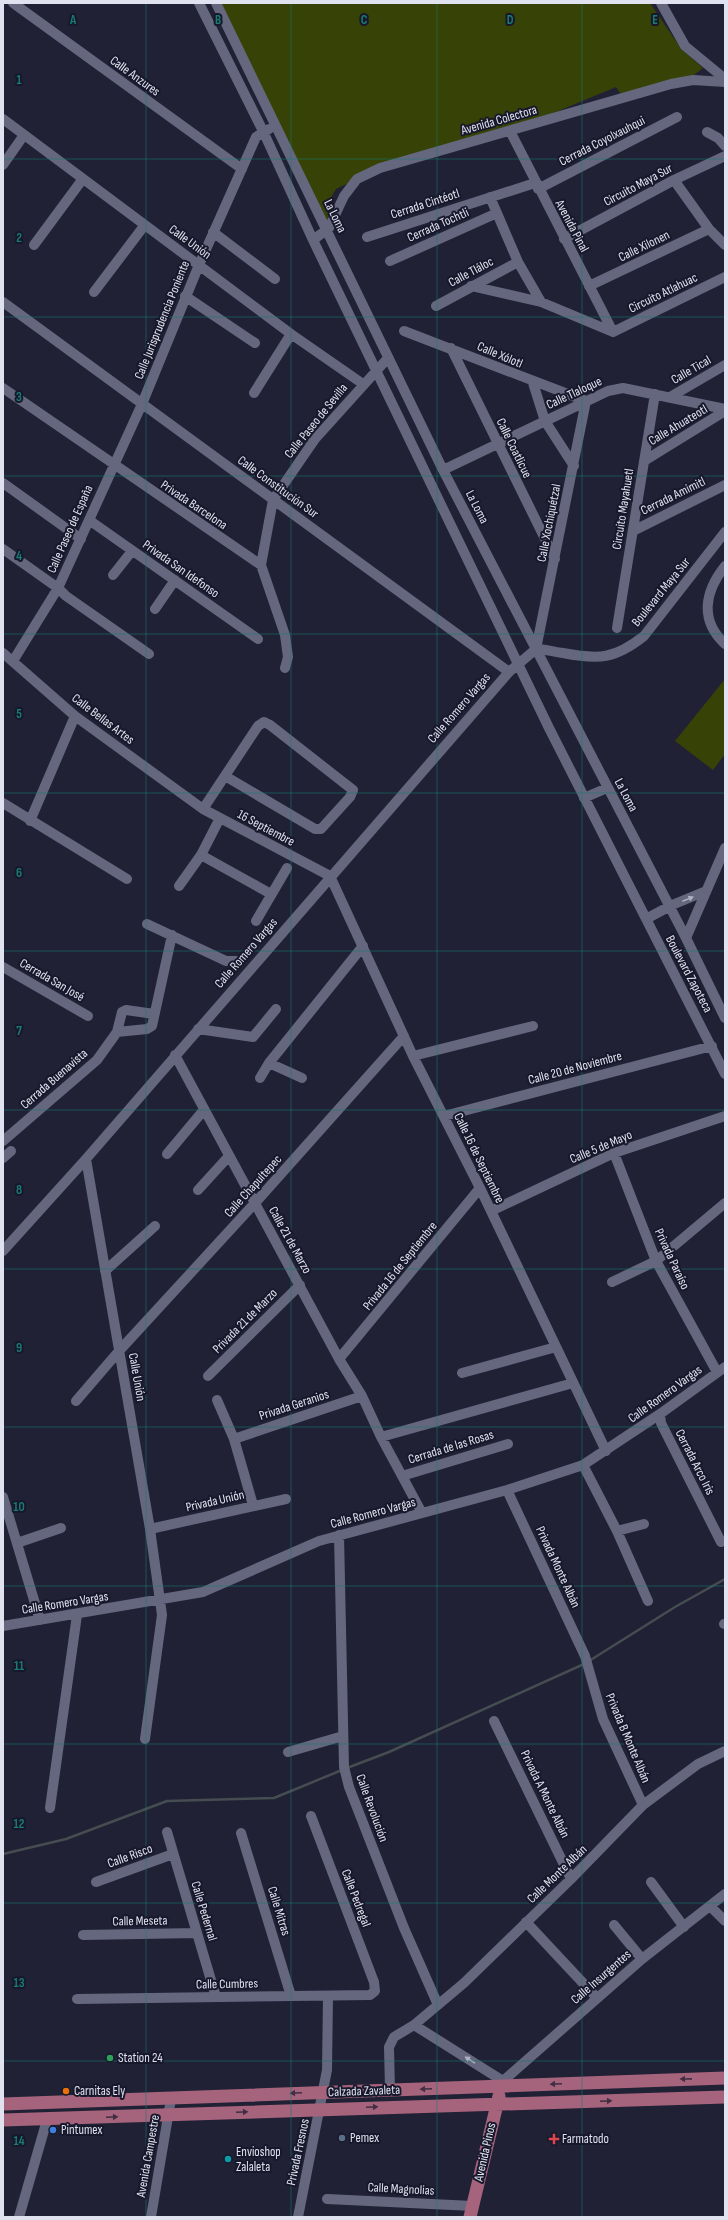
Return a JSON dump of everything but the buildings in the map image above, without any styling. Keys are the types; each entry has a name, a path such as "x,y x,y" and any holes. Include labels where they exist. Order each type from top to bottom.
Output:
{"main road":[{"name":"Calzada Zavaleta","path":"3,2104 171,2099 502,2084 725,2078"},
{"name":"Avenida Pinos","path":"471,2211 502,2084"},
{"name":"Calzada Zavaleta","path":"3,2120 47,2120 320,2109 725,2097"}],"street":[{"name":"Calle Anzures","path":"13,3 242,169"},
{"name":"Boulevard Zapoteca","path":"199,3 263,131 313,240 584,798 712,1046 722,1060"},
{"name":"La Loma","path":"216,3 443,470 686,938 725,1018"},
{"path":"661,3 685,46 725,80"},
{"name":"Avenida Colectora","path":"313,240 327,230 344,196 357,179 380,168 670,84 693,80 725,80"},
{"name":"Cerrada Coyolxauhqui","path":"537,186 677,117"},
{"name":"Calle Unión","path":"3,119 144,226 291,334 363,384"},
{"path":"263,131 277,126"},
{"name":"Calle Jurisprudencia Poniente","path":"142,404 198,265 256,137 263,131"},
{"name":"Avenida Pinal","path":"510,131 612,332"},
{"path":"707,132 718,138 725,146"},
{"path":"3,165 24,135"},
{"name":"Circuito Maya Sur","path":"564,239 674,180 725,156"},
{"path":"34,245 82,180"},
{"path":"674,180 709,228 725,245"},
{"name":"Cerrada Cintéotl","path":"367,237 490,197 537,186"},
{"path":"490,197 518,262 541,302"},
{"name":"Cerrada Tochtli","path":"390,261 497,213"},
{"path":"94,292 144,226"},
{"name":"Calle Xilonen","path":"589,286 709,228"},
{"path":"213,232 275,279"},
{"name":"Calle Tláloc","path":"436,306 518,262"},
{"name":"Circuito Atlahuac","path":"612,332 725,277"},
{"path":"471,286 541,302 612,332"},
{"path":"185,296 255,343"},
{"name":"Calle Constitución Sur","path":"3,302 509,672"},
{"name":"Calle Xólotl","path":"404,331 451,348 533,382 586,401"},
{"path":"254,393 291,334"},
{"name":"Calle Coatlicue","path":"451,348 555,559"},
{"name":"Calle Paseo de Sevilla","path":"285,668 288,657 285,635 261,565 273,500 315,438 388,358"},
{"name":"Calle Tical","path":"670,397 725,365"},
{"path":"533,382 545,421 574,466"},
{"name":"Privada Barcelona","path":"3,388 113,466 261,565"},
{"name":"Calle Tlaloque","path":"443,470 586,401 608,391 622,388 670,397 725,410"},
{"name":"Circuito Mayahuetl","path":"617,628 655,394"},
{"name":"Calle Xochiquétzal","path":"536,649 586,401"},
{"name":"Calle Paseo de España","path":"13,661 58,588 142,404"},
{"name":"Calle Ahuateotl","path":"644,461 725,410"},
{"path":"3,483 81,539"},
{"name":"Cerrada Amimitl","path":"633,531 725,485"},
{"name":"Privada San Idefonso","path":"89,520 258,639"},
{"name":"Boulevard Maya Sur","path":"536,649 582,657 603,657 627,649 644,636 725,532"},
{"path":"3,549 58,588 66,596 149,654"},
{"path":"113,575 132,551"},
{"path":"725,566 710,589 708,602 711,623 717,636 725,644"},
{"path":"155,609 175,580"},
{"path":"509,672 536,649"},
{"name":"Calle Bellas Artes","path":"3,653 75,716 192,801"},
{"name":"Calle Romero Vargas","path":"3,1251 86,1159 330,876 509,672"},
{"path":"30,821 75,716"},
{"path":"203,809 258,726 264,722 270,725 353,790 350,797 321,830 314,829 225,776"},
{"path":"584,798 607,788"},
{"name":"16 Septiembre","path":"192,801 203,809 330,876"},
{"path":"3,803 30,821 127,879"},
{"path":"178,886 201,855 220,818"},
{"path":"686,938 725,850"},
{"path":"201,855 271,894"},
{"path":"256,921 287,868"},
{"name":"Calle 16 de Septiembre","path":"330,876 413,1056 480,1188 606,1451"},
{"path":"646,919 669,906 706,891"},
{"path":"147,924 226,961 237,961"},
{"path":"117,1032 149,1028 154,1014 172,935"},
{"path":"260,1078 269,1063 363,946"},
{"name":"Cerrada San José","path":"3,967 88,1016"},
{"path":"198,1029 253,1037 256,1036 276,1009"},
{"name":"Cerrada Buenavista","path":"3,1141 33,1114 81,1076 97,1060 117,1032 124,1010 154,1014"},
{"path":"413,1056 533,1026"},
{"name":"Calle Chapultepec","path":"76,1401 119,1350 255,1203 404,1036"},
{"name":"Calle 20 de Noviembre","path":"444,1116 712,1046"},
{"name":"Calle 21 de Marzo","path":"175,1055 203,1111 300,1285 339,1359 362,1396 381,1437 422,1514"},
{"path":"722,1060 725,1074"},
{"path":"269,1063 302,1078"},
{"path":"167,1154 203,1111"},
{"name":"Calle 5 de Mayo","path":"491,1211 614,1152 725,1116"},
{"path":"3,1158 11,1151"},
{"name":"Privada Paraíso","path":"614,1152 656,1261 721,1370"},
{"path":"198,1190 229,1156"},
{"name":"Calle Unión","path":"86,1159 150,1529 162,1624 145,1739"},
{"name":"Privada 16 de Septiembre","path":"339,1359 480,1188"},
{"path":"612,1282 656,1261 725,1203"},
{"path":"105,1271 155,1226"},
{"name":"Privada 21 de Marzo","path":"208,1376 300,1285"},
{"path":"462,1373 556,1347"},
{"name":"Calle Romero Vargas","path":"3,1626 77,1615 203,1592 319,1541 507,1490 583,1465 660,1414 721,1370"},
{"path":"381,1437 573,1383"},
{"name":"Privada Geranios","path":"234,1438 362,1396"},
{"path":"217,1400 234,1438 253,1505"},
{"name":"Cerrada Arco Iris","path":"660,1414 664,1429 721,1542"},
{"name":"Cerrada de las Rosas","path":"402,1476 508,1444"},
{"path":"583,1465 618,1531 648,1600"},
{"name":"Privada Monte Albán","path":"507,1490 585,1656"},
{"path":"3,1497 40,1620"},
{"name":"Privada Unión","path":"150,1529 253,1505 286,1499"},
{"path":"618,1531 644,1524"},
{"path":"17,1543 61,1528"},
{"name":"Calle Revolución","path":"339,1535 344,1767 349,1787 404,1928 438,2004"},
{"path":"50,1808 77,1615"},
{"name":"Privada B Monte Albán","path":"585,1656 603,1719 643,1805"},
{"name":"Privada A Monte Albán","path":"494,1721 571,1879"},
{"path":"288,1752 343,1736"},
{"name":"Calle Monte Albán","path":"390,2090 391,2041 394,2037 414,2025 438,2004 571,1879 643,1805 698,1764 725,1751"},
{"name":"Calle Pedregal","path":"311,1816 374,1982 375,1991"},
{"name":"Calle Pedernal","path":"167,1832 216,1997"},
{"name":"Calle Mitras","path":"242,1833 291,1996"},
{"name":"Calle Risco","path":"96,1882 173,1854"},
{"path":"651,1882 684,1927"},
{"name":"Calle Insurgentes","path":"502,2084 642,1959 725,1894"},
{"path":"710,1906 725,1921"},
{"path":"526,1922 597,1998"},
{"path":"614,1924 642,1959"},
{"name":"Calle Meseta","path":"83,1935 197,1933"},
{"name":"Calle Cumbres","path":"77,1999 370,1995 375,1991"},
{"name":"Privada Fresnos","path":"298,2217 328,2070 328,1996"},
{"path":"414,2025 502,2084"},
{"name":"Avenida Campestre","path":"151,2217 171,2099"},
{"path":"19,2217 47,2120"},
{"name":"Calle Magnolias","path":"327,2199 471,2211"}],"green space":[{"path":"215,3 650,3 682,50 703,68 690,78 622,96 616,87 510,131 380,168 336,189 330,199 327,230"},
{"path":"725,679 725,754 713,770 675,741"}],"waterway":[{"path":"589,1661 675,1607 725,1579"},
{"path":"347,1768 389,1752 584,1664"},
{"path":"3,1854 66,1839 167,1801 274,1798 342,1770"}],"place":[{"name":"Station 24","path":"110,2058"},
{"name":"Carnitas Ely","path":"66,2091"},
{"name":"Pintumex","path":"53,2130"},
{"name":"Pemex","path":"342,2138"},
{"name":"Farmatodo","path":"554,2139"},
{"name":"Envioshop Zalaleta","path":"228,2159"}]}
